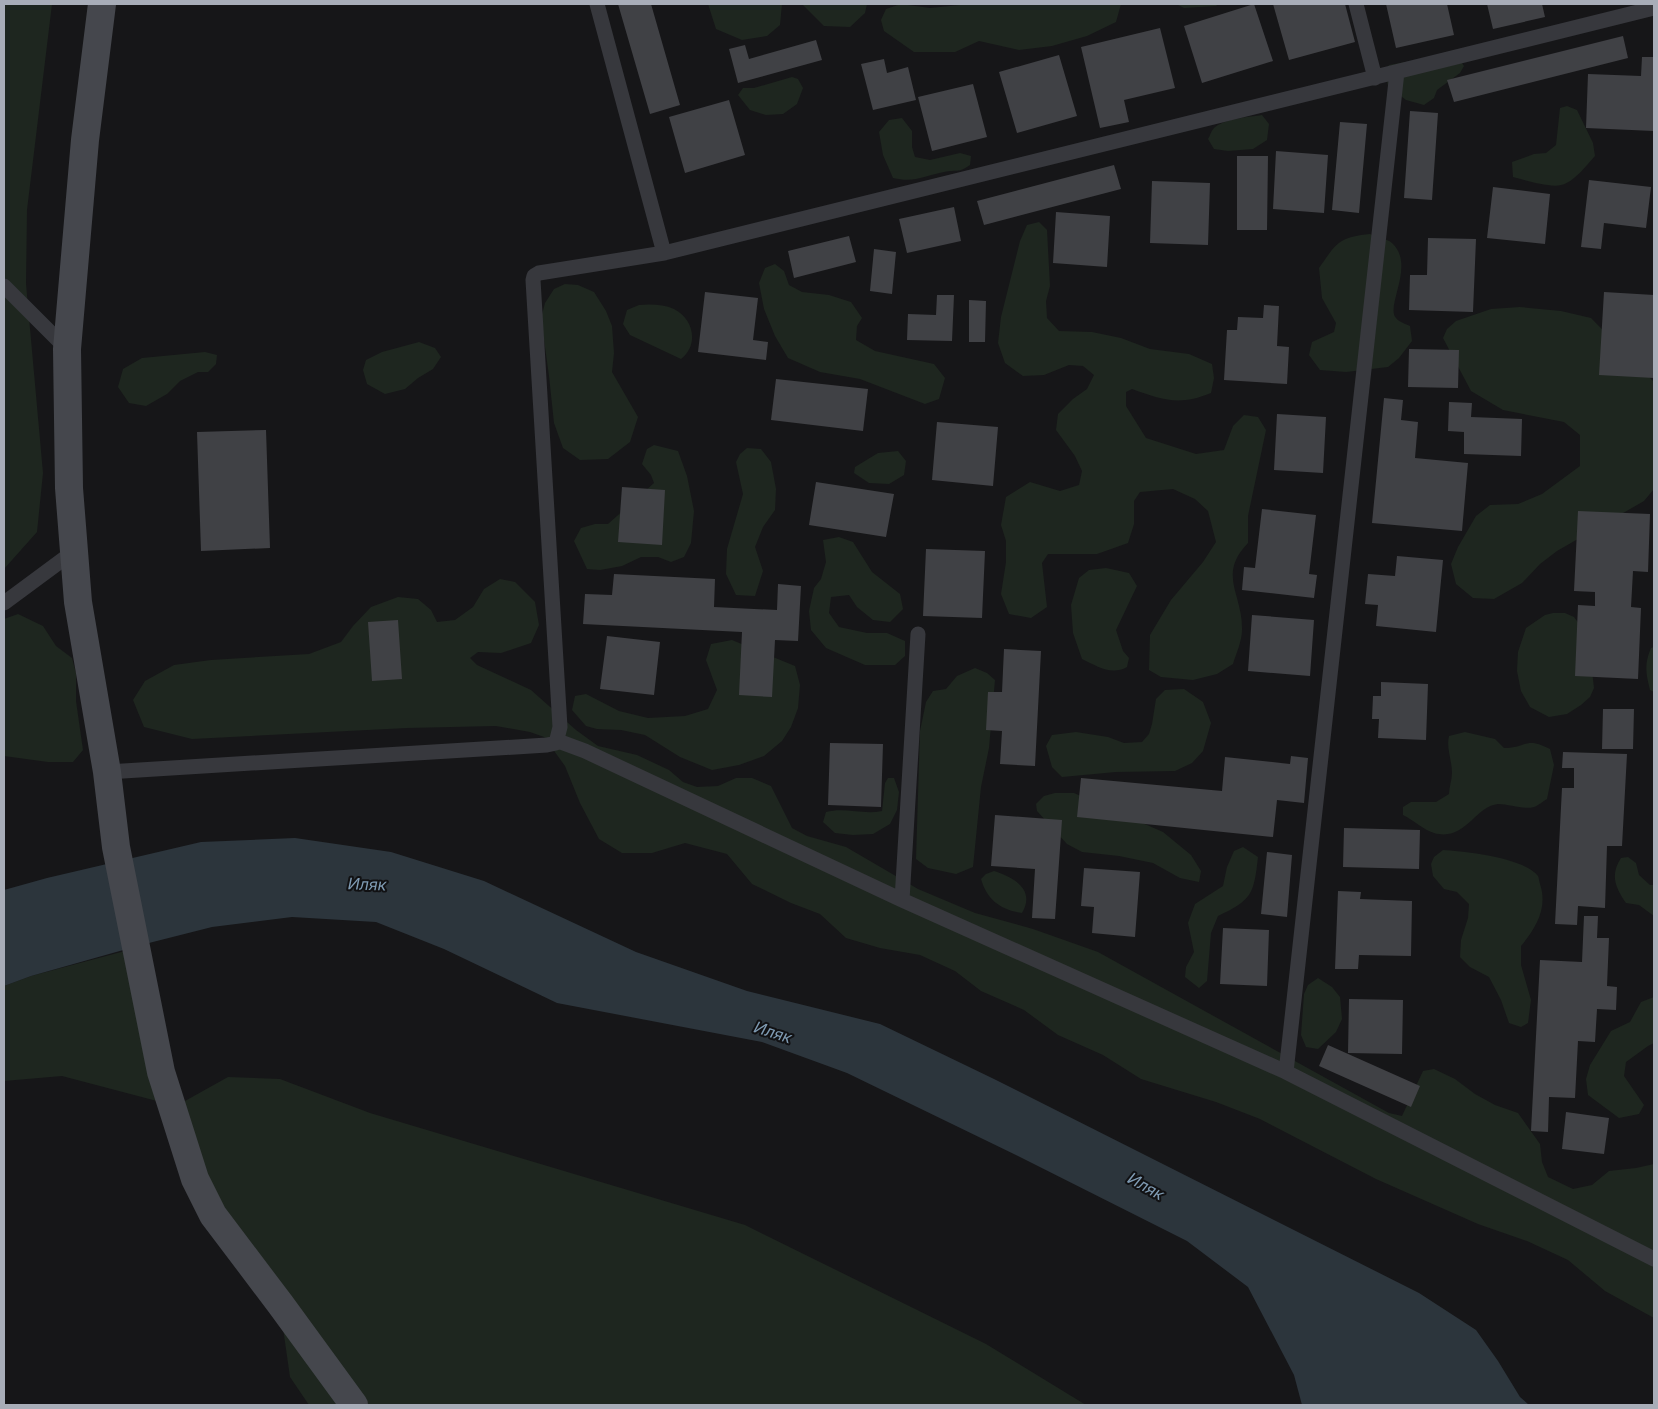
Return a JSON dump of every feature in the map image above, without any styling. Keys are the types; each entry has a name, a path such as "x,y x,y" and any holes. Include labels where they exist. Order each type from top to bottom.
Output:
{"street":[{"path":"102,4 85,140 67,350 69,488 78,602 107,772 116,847 161,1072 195,1179 213,1215 354,1405"}],"lane":[{"path":"597,4 664,253"},
{"path":"1356,4 1374,78"},
{"path":"558,741 560,727 534,276 539,273 664,253 1654,8"},
{"path":"1286,1072 1397,72"},
{"path":"4,286 67,350"},
{"path":"4,603 73,552"},
{"path":"902,900 918,634"},
{"path":"107,772 547,745 558,741 585,750 902,900 1286,1072 1654,1259"}],"shaded area":[{"path":"4,4 52,4 27,210 26,284 43,473 37,532 4,569"},
{"path":"708,4 782,4 780,25 767,36 742,40 716,29"},
{"path":"802,4 867,4 865,13 850,27 824,26"},
{"path":"901,4 930,8 970,4 1121,4 1116,22 1087,36 1052,46 1019,50 979,41 955,52 914,52 884,31 881,20 886,9"},
{"path":"1176,4 1218,4 1216,6 1184,8"},
{"path":"1455,53 1464,66 1460,73 1437,90 1434,98 1424,105 1406,100 1388,86 1385,71 1389,65"},
{"path":"792,77 798,79 803,88 797,104 783,114 766,115 750,110 738,95 743,88 754,88"},
{"path":"1567,106 1577,110 1593,143 1595,156 1584,169 1566,184 1556,186 1544,185 1513,177 1512,162 1534,154 1546,153 1556,145 1560,108"},
{"path":"1262,115 1269,124 1267,140 1253,149 1228,151 1214,149 1208,139 1214,128 1223,122"},
{"path":"902,118 912,131 912,147 915,157 930,160 960,153 971,156 970,165 960,170 913,179 893,178 883,155 879,132 889,120"},
{"path":"1039,222 1047,230 1050,286 1046,301 1047,318 1059,331 1092,332 1121,338 1150,349 1189,354 1212,364 1214,378 1211,393 1200,397 1171,400 1132,389 1126,392 1126,406 1146,438 1196,454 1224,450 1233,426 1244,415 1258,417 1266,430 1248,516 1248,543 1239,554 1234,565 1234,585 1241,617 1241,639 1233,664 1217,674 1193,680 1161,677 1149,670 1150,635 1171,600 1203,562 1216,542 1208,511 1195,499 1173,489 1140,492 1134,501 1134,524 1128,543 1097,554 1048,554 1042,563 1047,607 1031,618 1009,614 1001,594 1006,562 1006,541 1001,525 1006,497 1030,482 1060,491 1079,485 1082,471 1075,456 1056,430 1058,414 1073,399 1087,389 1094,375 1083,366 1069,365 1044,375 1023,376 1005,363 998,343 1001,317 1020,241 1027,225"},
{"path":"1370,234 1390,241 1399,252 1401,273 1394,312 1397,319 1410,326 1412,341 1399,358 1388,367 1346,372 1320,370 1309,355 1312,342 1334,332 1336,323 1322,298 1319,268 1339,243 1351,237"},
{"path":"775,264 784,271 789,285 802,292 829,295 851,302 862,318 857,326 856,340 875,351 934,364 945,378 939,399 925,404 860,379 820,372 788,358 775,336 764,309 759,283 765,268"},
{"path":"565,284 578,285 594,292 606,311 612,326 614,353 612,372 638,417 630,442 608,459 580,460 563,448 554,423 541,318 545,303 554,289"},
{"path":"648,304 670,307 681,313 686,319 692,332 692,340 687,353 681,359 630,335 623,324 627,310 639,305"},
{"path":"1520,307 1561,311 1591,318 1654,382 1654,489 1644,501 1557,551 1540,564 1522,583 1494,599 1473,598 1456,584 1451,564 1458,547 1476,516 1490,505 1518,504 1542,494 1580,466 1580,435 1564,422 1503,410 1471,391 1443,338 1447,329 1456,321 1491,309"},
{"path":"419,342 435,348 441,357 433,369 405,389 385,394 367,384 363,370 366,360 382,352"},
{"path":"205,352 217,355 216,364 208,372 198,372 180,381 167,394 146,406 129,403 118,387 123,369 142,358"},
{"path":"654,445 678,451 687,476 694,511 691,543 684,557 671,562 658,557 641,557 622,566 600,570 587,569 574,541 581,528 595,524 608,524 654,483 651,475 642,464 647,449"},
{"path":"747,448 761,449 771,462 776,489 775,510 763,527 755,547 763,571 755,596 736,595 726,574 727,549 743,494 736,462 740,454"},
{"path":"898,451 906,461 904,475 889,484 869,483 854,473 855,467 878,453"},
{"path":"839,537 853,542 872,572 900,594 903,609 890,622 873,620 857,607 849,595 831,597 829,613 839,627 867,633 887,633 905,641 905,656 895,665 865,665 826,648 811,630 809,611 814,588 821,579 826,562 823,540"},
{"path":"1106,568 1129,573 1137,586 1116,630 1123,651 1129,658 1127,667 1115,671 1104,669 1082,659 1073,633 1071,605 1079,578 1089,570"},
{"path":"500,579 515,582 535,602 539,625 531,643 501,653 478,652 470,658 477,665 531,690 576,730 598,746 637,755 669,770 683,782 697,787 718,786 736,778 752,778 771,786 792,828 807,836 846,847 918,889 975,913 1033,929 1098,952 1389,1113 1402,1116 1423,1071 1434,1069 1455,1079 1475,1094 1495,1105 1518,1113 1540,1144 1542,1162 1548,1177 1573,1189 1592,1185 1609,1171 1654,1164 1654,1318 1605,1291 1568,1260 1527,1241 1478,1224 1376,1179 1260,1119 1216,1102 1141,1079 1103,1055 1058,1035 1024,1010 981,991 955,971 920,955 880,948 846,938 820,914 791,903 752,884 727,854 685,843 652,853 622,853 599,839 580,803 565,766 544,737 530,732 496,726 407,728 192,739 144,727 133,700 145,681 174,665 211,660 309,654 341,642 371,607 398,597 418,599 431,610 437,622 455,620 473,607 484,589"},
{"path":"1565,613 1574,617 1588,636 1594,688 1590,697 1581,705 1567,714 1549,717 1530,707 1521,691 1517,671 1518,652 1526,628 1545,615"},
{"path":"18,614 43,626 56,646 72,658 76,673 76,701 83,750 73,762 48,762 4,756 4,619"},
{"path":"732,640 795,666 800,685 798,708 791,727 782,741 764,756 739,765 712,770 680,757 645,735 586,726 572,710 575,696 586,694 619,711 648,718 685,716 708,709 717,690 706,660 711,644"},
{"path":"1654,647 1654,692 1650,690 1646,669 1651,648"},
{"path":"975,668 987,673 995,680 989,748 981,787 973,867 956,874 928,868 916,859 920,731 926,702 933,691 946,689 957,676"},
{"path":"1184,689 1203,702 1211,723 1203,751 1192,763 1175,771 1116,772 1062,777 1052,767 1046,746 1052,735 1076,732 1108,737 1124,743 1142,742 1149,734 1156,699 1165,690"},
{"path":"1465,732 1495,739 1504,748 1536,743 1550,749 1554,765 1547,799 1530,808 1498,804 1490,806 1454,833 1430,832 1403,815 1403,807 1411,802 1436,802 1449,794 1452,773 1448,745 1449,736"},
{"path":"888,778 894,778 899,792 897,810 890,824 873,834 853,835 835,833 823,822 826,812 840,810 882,811 885,783"},
{"path":"1055,793 1074,793 1163,832 1191,855 1201,871 1199,882 1180,878 1153,863 1119,856 1082,852 1067,844 1037,811 1036,804 1044,796"},
{"path":"1243,847 1258,857 1253,888 1245,900 1218,916 1211,933 1207,981 1199,988 1185,977 1186,967 1194,952 1188,923 1195,904 1223,886 1227,867 1234,851"},
{"path":"1443,850 1479,854 1508,860 1521,864 1538,876 1543,901 1536,925 1521,946 1521,965 1531,1000 1528,1023 1521,1027 1509,1023 1501,1000 1489,977 1470,967 1460,957 1461,940 1468,918 1469,904 1457,892 1444,889 1433,876 1431,864 1434,857"},
{"path":"1628,857 1636,863 1639,875 1650,885 1654,885 1654,916 1639,905 1626,903 1619,892 1615,881 1616,870 1621,858"},
{"path":"994,871 1015,881 1024,891 1026,905 1022,913 1014,912 1001,906 987,893 981,879 986,874"},
{"path":"140,947 176,1106 62,1076 4,1081 4,986 31,976"},
{"path":"1318,978 1332,987 1340,997 1342,1019 1336,1032 1318,1049 1306,1047 1301,1035 1304,994 1308,985"},
{"path":"1654,997 1654,1043 1626,1062 1624,1076 1644,1105 1639,1114 1619,1118 1588,1095 1586,1079 1590,1065 1611,1031 1630,1022 1641,1002"},
{"path":"228,1077 280,1079 370,1113 745,1225 986,1344 1086,1405 309,1405 290,1377 278,1293 207,1187 176,1106"}],"water":[{"name":"Иляк","path":"295,838 391,852 484,881 636,952 747,991 880,1024 994,1079 1419,1293 1476,1330 1520,1397 1529,1405 1302,1405 1294,1375 1248,1287 1187,1241 847,1073 762,1042 557,1003 444,949 376,922 292,917 212,927 31,976 4,986 4,890 201,842"}],"building":[{"path":"618,4 651,4 680,105 650,114"},
{"path":"1254,4 1273,61 1202,83 1184,26"},
{"path":"1273,4 1345,4 1355,42 1289,60"},
{"path":"1386,4 1447,4 1454,35 1396,48"},
{"path":"1487,4 1542,4 1545,17 1493,29"},
{"path":"1160,28 1175,88 1124,100 1129,122 1100,128 1081,47"},
{"path":"1623,36 1628,58 1454,102 1447,80"},
{"path":"816,40 822,60 738,83 729,49 745,45 749,59"},
{"path":"1059,55 1077,116 1017,133 999,72"},
{"path":"1642,57 1654,57 1654,131 1586,128 1588,74 1641,76"},
{"path":"884,59 887,73 908,67 916,100 873,110 861,64"},
{"path":"973,84 987,137 932,151 918,97"},
{"path":"729,100 745,155 685,173 669,117"},
{"path":"1410,111 1438,113 1432,200 1404,198"},
{"path":"1340,122 1367,124 1359,213 1332,210"},
{"path":"1276,151 1328,155 1324,213 1273,209"},
{"path":"1237,156 1268,156 1267,230 1237,230"},
{"path":"1114,165 1121,189 984,225 977,201"},
{"path":"1589,180 1651,187 1646,228 1604,223 1601,249 1581,247"},
{"path":"1152,181 1210,183 1208,245 1150,243"},
{"path":"1493,187 1550,194 1545,244 1487,238"},
{"path":"954,207 961,241 907,253 899,219"},
{"path":"1056,212 1110,216 1107,267 1053,263"},
{"path":"849,236 856,262 794,278 788,251"},
{"path":"1428,238 1476,239 1473,312 1409,310 1410,275 1427,275"},
{"path":"874,249 896,252 892,294 870,291"},
{"path":"705,292 758,298 753,340 768,342 766,360 698,352"},
{"path":"1604,292 1654,295 1654,378 1599,375"},
{"path":"937,295 954,295 952,341 907,340 908,314 936,315"},
{"path":"969,300 986,301 985,342 969,342"},
{"path":"1264,305 1279,306 1277,346 1289,347 1287,384 1224,380 1227,330 1237,330 1238,317 1263,318"},
{"path":"1409,349 1459,350 1458,388 1408,387"},
{"path":"776,379 868,389 863,431 771,420"},
{"path":"1384,398 1403,400 1401,420 1418,422 1415,458 1468,463 1462,531 1372,523"},
{"path":"1449,402 1472,403 1471,417 1522,419 1521,456 1464,454 1464,432 1448,431"},
{"path":"1277,414 1326,417 1323,473 1274,470"},
{"path":"937,422 998,427 993,486 932,480"},
{"path":"266,430 270,548 201,551 197,432"},
{"path":"816,482 894,494 886,537 809,525"},
{"path":"622,487 665,490 662,545 618,542"},
{"path":"1262,509 1316,515 1309,574 1317,575 1314,598 1242,590 1244,567 1255,568"},
{"path":"1578,511 1650,514 1648,572 1633,571 1631,607 1641,608 1638,679 1575,676 1578,605 1595,606 1595,592 1574,591"},
{"path":"926,549 985,551 982,618 923,616"},
{"path":"1397,556 1443,560 1436,632 1376,626 1378,605 1365,604 1368,574 1395,576"},
{"path":"614,574 715,579 714,607 777,610 778,584 801,586 798,641 775,640 772,697 739,695 742,632 583,624 585,594 612,595"},
{"path":"1252,615 1314,620 1310,676 1248,671"},
{"path":"398,620 402,679 372,681 368,622"},
{"path":"607,636 660,642 654,695 600,689"},
{"path":"1004,649 1041,651 1035,766 1000,764 1002,731 986,730 988,692 1002,692"},
{"path":"1381,682 1428,684 1426,740 1378,738 1379,719 1372,719 1373,696 1381,696"},
{"path":"1603,709 1634,709 1633,749 1602,749"},
{"path":"830,743 883,744 881,807 828,805"},
{"path":"1563,752 1627,754 1622,846 1607,846 1605,908 1578,906 1577,925 1555,924 1562,788 1574,788 1574,768 1562,768"},
{"path":"1291,756 1308,758 1304,803 1277,800 1273,837 1077,817 1081,778 1222,791 1225,757 1290,764"},
{"path":"995,815 1062,820 1055,919 1032,918 1035,869 991,866"},
{"path":"1344,828 1420,830 1419,869 1343,867"},
{"path":"1267,852 1292,855 1287,917 1261,914"},
{"path":"1084,868 1140,872 1135,937 1092,933 1094,907 1081,906"},
{"path":"1338,891 1361,892 1360,899 1412,901 1411,956 1359,955 1358,969 1335,969"},
{"path":"1584,916 1598,916 1597,938 1609,938 1607,986 1617,987 1616,1010 1597,1009 1595,1042 1578,1041 1575,1098 1549,1097 1548,1132 1531,1131 1540,960 1582,962"},
{"path":"1223,928 1269,930 1267,986 1220,984"},
{"path":"1349,999 1403,1000 1402,1054 1348,1053"},
{"path":"1328,1045 1420,1086 1411,1107 1319,1066"},
{"path":"1566,1112 1609,1118 1604,1154 1562,1149"}]}
